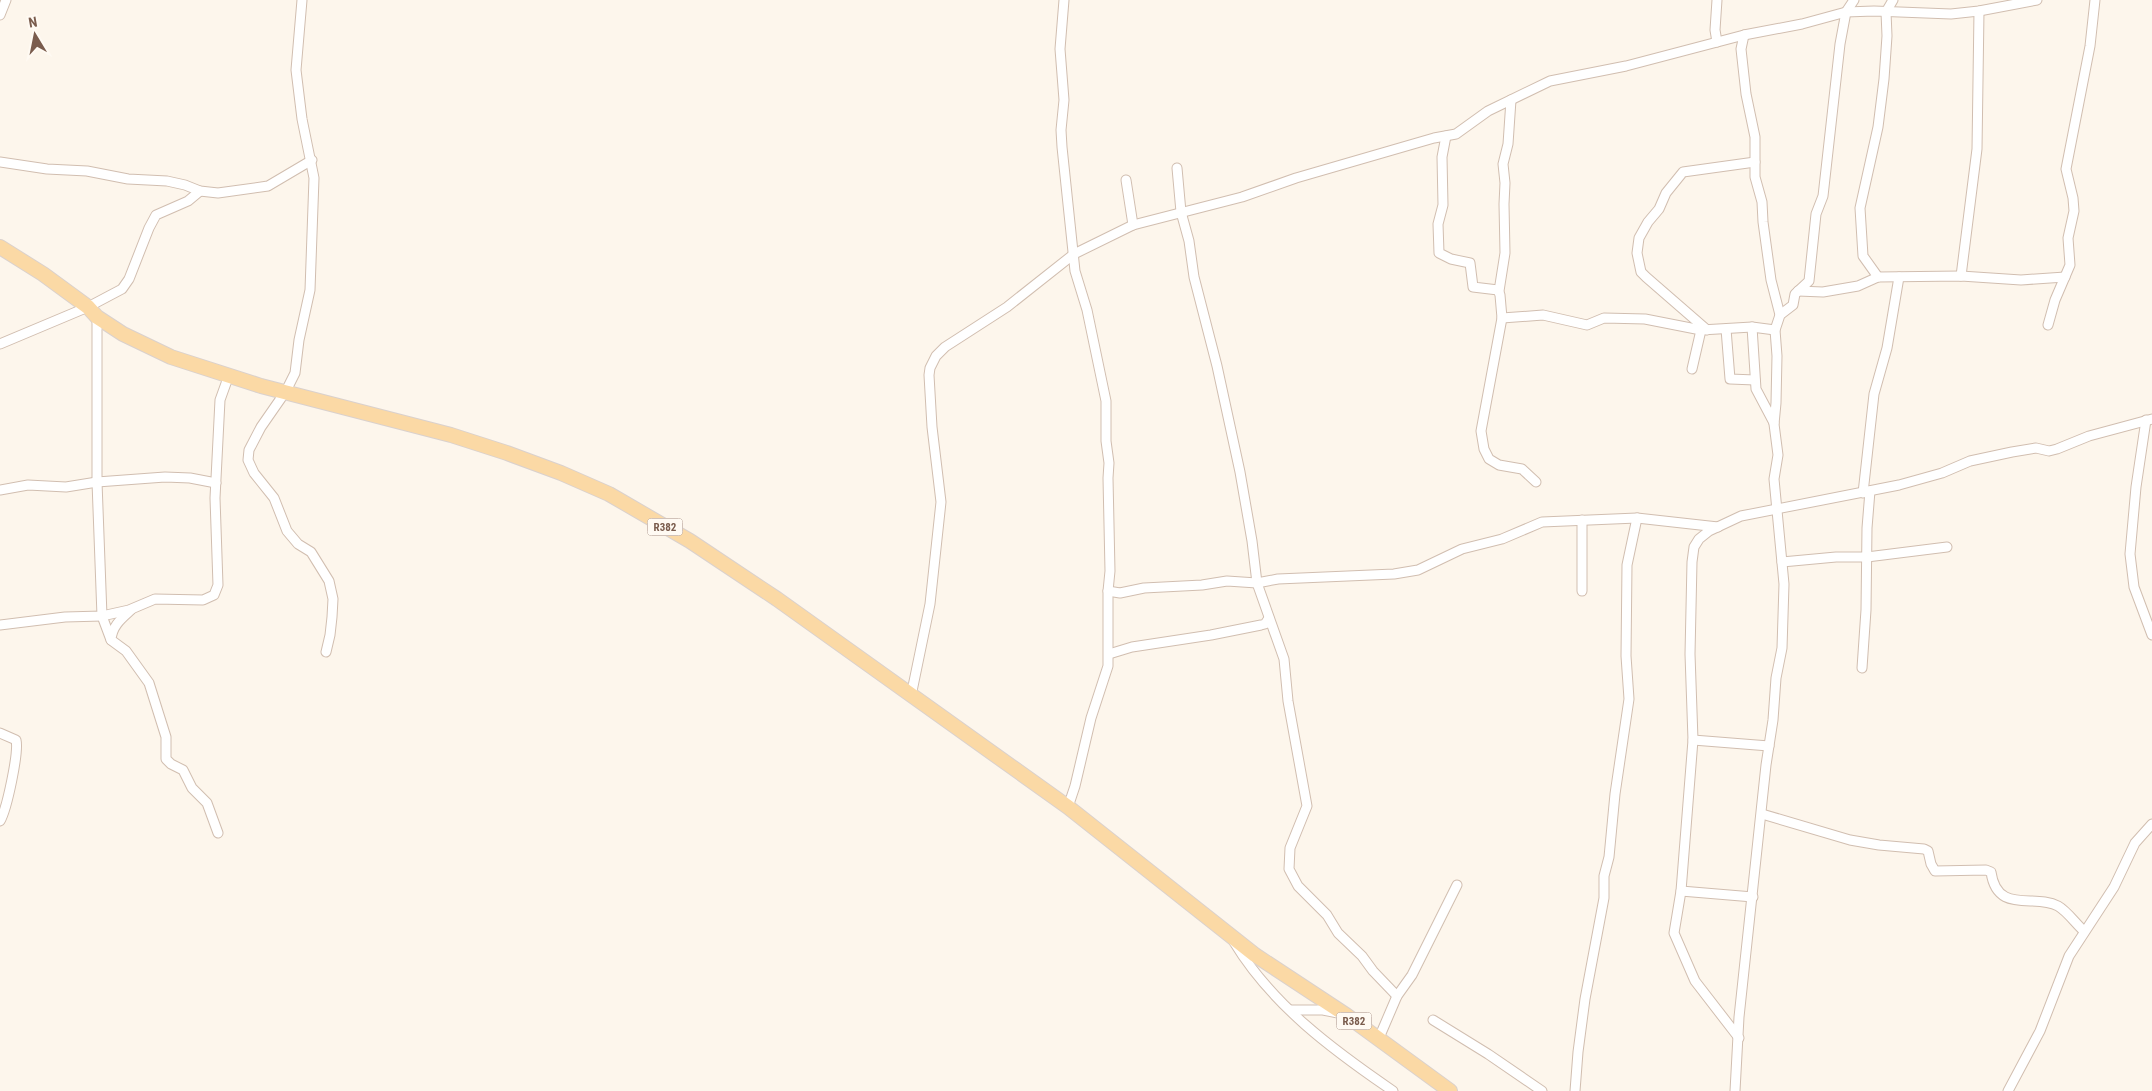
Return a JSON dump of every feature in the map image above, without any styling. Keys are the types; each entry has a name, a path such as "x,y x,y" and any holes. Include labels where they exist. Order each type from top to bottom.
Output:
{"main road":[{"name":"R382","path":"0,247 43,274 123,334 171,357 261,386 470,441 561,472 609,494 690,541 777,599 1068,807 1254,955 1346,1015 1450,1091"}],"street":[{"path":"0,15 6,0"},
{"path":"302,0 296,70 302,119 312,160 314,178 310,290 296,370 286,392 249,450 248,461 254,473 274,498 287,532 298,544 310,552 329,582 333,599 330,635 326,652"},
{"path":"1064,0 1060,49 1064,100 1061,130 1077,280 1087,310 1106,401 1106,441 1109,463 1110,571 1108,591 1108,666 1091,718 1075,786 1068,807"},
{"path":"1717,0 1715,30 1717,42"},
{"path":"1780,314 1792,305 1798,291 1809,281 1816,214 1823,196 1840,44 1846,12 1854,0"},
{"path":"1878,277 1863,256 1860,208 1878,127 1887,36 1886,12 1893,0"},
{"path":"911,696 930,604 941,502 932,427 930,368 939,352 945,347 1007,307 1074,254 1133,225 1242,197 1296,178 1434,138 1456,134 1488,111 1559,78 1626,66 1744,35 1802,24 1846,12 1952,14 2037,0"},
{"path":"2048,325 2055,300 2070,265 2068,238 2074,211 2066,169 2090,46 2095,0"},
{"path":"1961,276 1977,149 1979,11"},
{"path":"1735,1091 1739,1017 1776,678 1782,648 1784,602 1774,479 1778,455 1774,424 1777,365 1775,330 1780,314 1771,280 1763,229 1762,202 1755,177 1755,137 1746,100 1741,49 1744,35"},
{"path":"1511,100 1508,144 1503,164 1506,248 1499,291 1502,318 1481,431 1486,455 1494,462 1522,469 1536,482"},
{"path":"1446,136 1442,157 1443,205 1438,224 1439,253 1451,259 1470,263 1473,287 1499,291"},
{"path":"0,162 47,169 87,170 128,180 167,181 200,191 218,193 268,186 312,160"},
{"path":"1704,330 1642,272 1637,253 1639,238 1648,222 1659,209 1666,193 1683,172 1755,162"},
{"path":"1177,168 1181,212 1189,241 1196,292 1217,366 1240,472 1257,583 1284,659 1288,701 1307,803 1306,811 1290,848 1288,864 1291,876 1298,886 1329,918 1338,933 1362,956 1373,971 1397,996"},
{"path":"1126,180 1133,225"},
{"path":"0,344 93,312 124,286 129,279 156,215 163,210 183,204 200,191"},
{"path":"1798,291 1832,290 1858,286 1878,277 1961,276 2021,280 2065,278"},
{"path":"1862,668 1867,557 1867,492 1874,394 1887,348 1899,277"},
{"path":"93,312 102,616 111,640 126,651 149,683 163,727 167,745 166,759 183,770 192,788 207,802 218,833"},
{"path":"1502,318 1543,315 1587,324 1604,318 1645,318 1704,330 1752,327 1775,330"},
{"path":"1752,327 1757,392 1774,424"},
{"path":"1726,329 1730,379 1755,380"},
{"path":"1692,369 1704,330"},
{"path":"0,625 65,617 102,616 133,608 155,599 203,600 216,592 217,550 214,515 220,400 229,375"},
{"path":"1739,1038 1695,981 1675,938 1674,928 1681,891 1693,740 1690,654 1692,554 1699,539 1709,531 1720,528 1741,516 1867,492 1933,476 1982,459 2022,450 2036,448 2049,451 2084,438 2149,419 2136,487 2130,554 2134,587 2152,635"},
{"path":"0,490 28,485 66,487 97,482 165,477 190,478 216,483"},
{"path":"1108,591 1120,593 1144,588 1227,582 1257,583 1278,579 1394,574 1418,570 1462,549 1502,540 1542,522 1637,518 1720,528"},
{"path":"1575,1091 1579,1039 1604,898 1604,876 1609,857 1615,794 1630,698 1626,665 1627,565 1637,518"},
{"path":"1582,520 1582,591"},
{"path":"1782,562 1836,557 1867,557 1947,547"},
{"path":"111,640 112,631 115,626 133,608"},
{"path":"1109,654 1132,647 1261,625 1265,624 1269,618"},
{"path":"0,733 16,740 17,750 7,803 0,820"},
{"path":"1693,740 1769,746"},
{"path":"1762,814 1842,838 1879,846 1924,849 1928,851 1935,871 1986,870 1990,872 1995,888 2002,894 2024,902 2058,906 2084,931"},
{"path":"2008,1091 2040,1031 2069,956 2114,887 2134,843 2152,824"},
{"path":"1379,1038 1397,996 1412,975 1457,885"},
{"path":"1681,891 1753,897"},
{"path":"1230,936 1259,979 1310,1030 1393,1091"},
{"path":"1291,1010 1323,1010 1346,1015"},
{"path":"1433,1020 1488,1054 1542,1091"}]}
